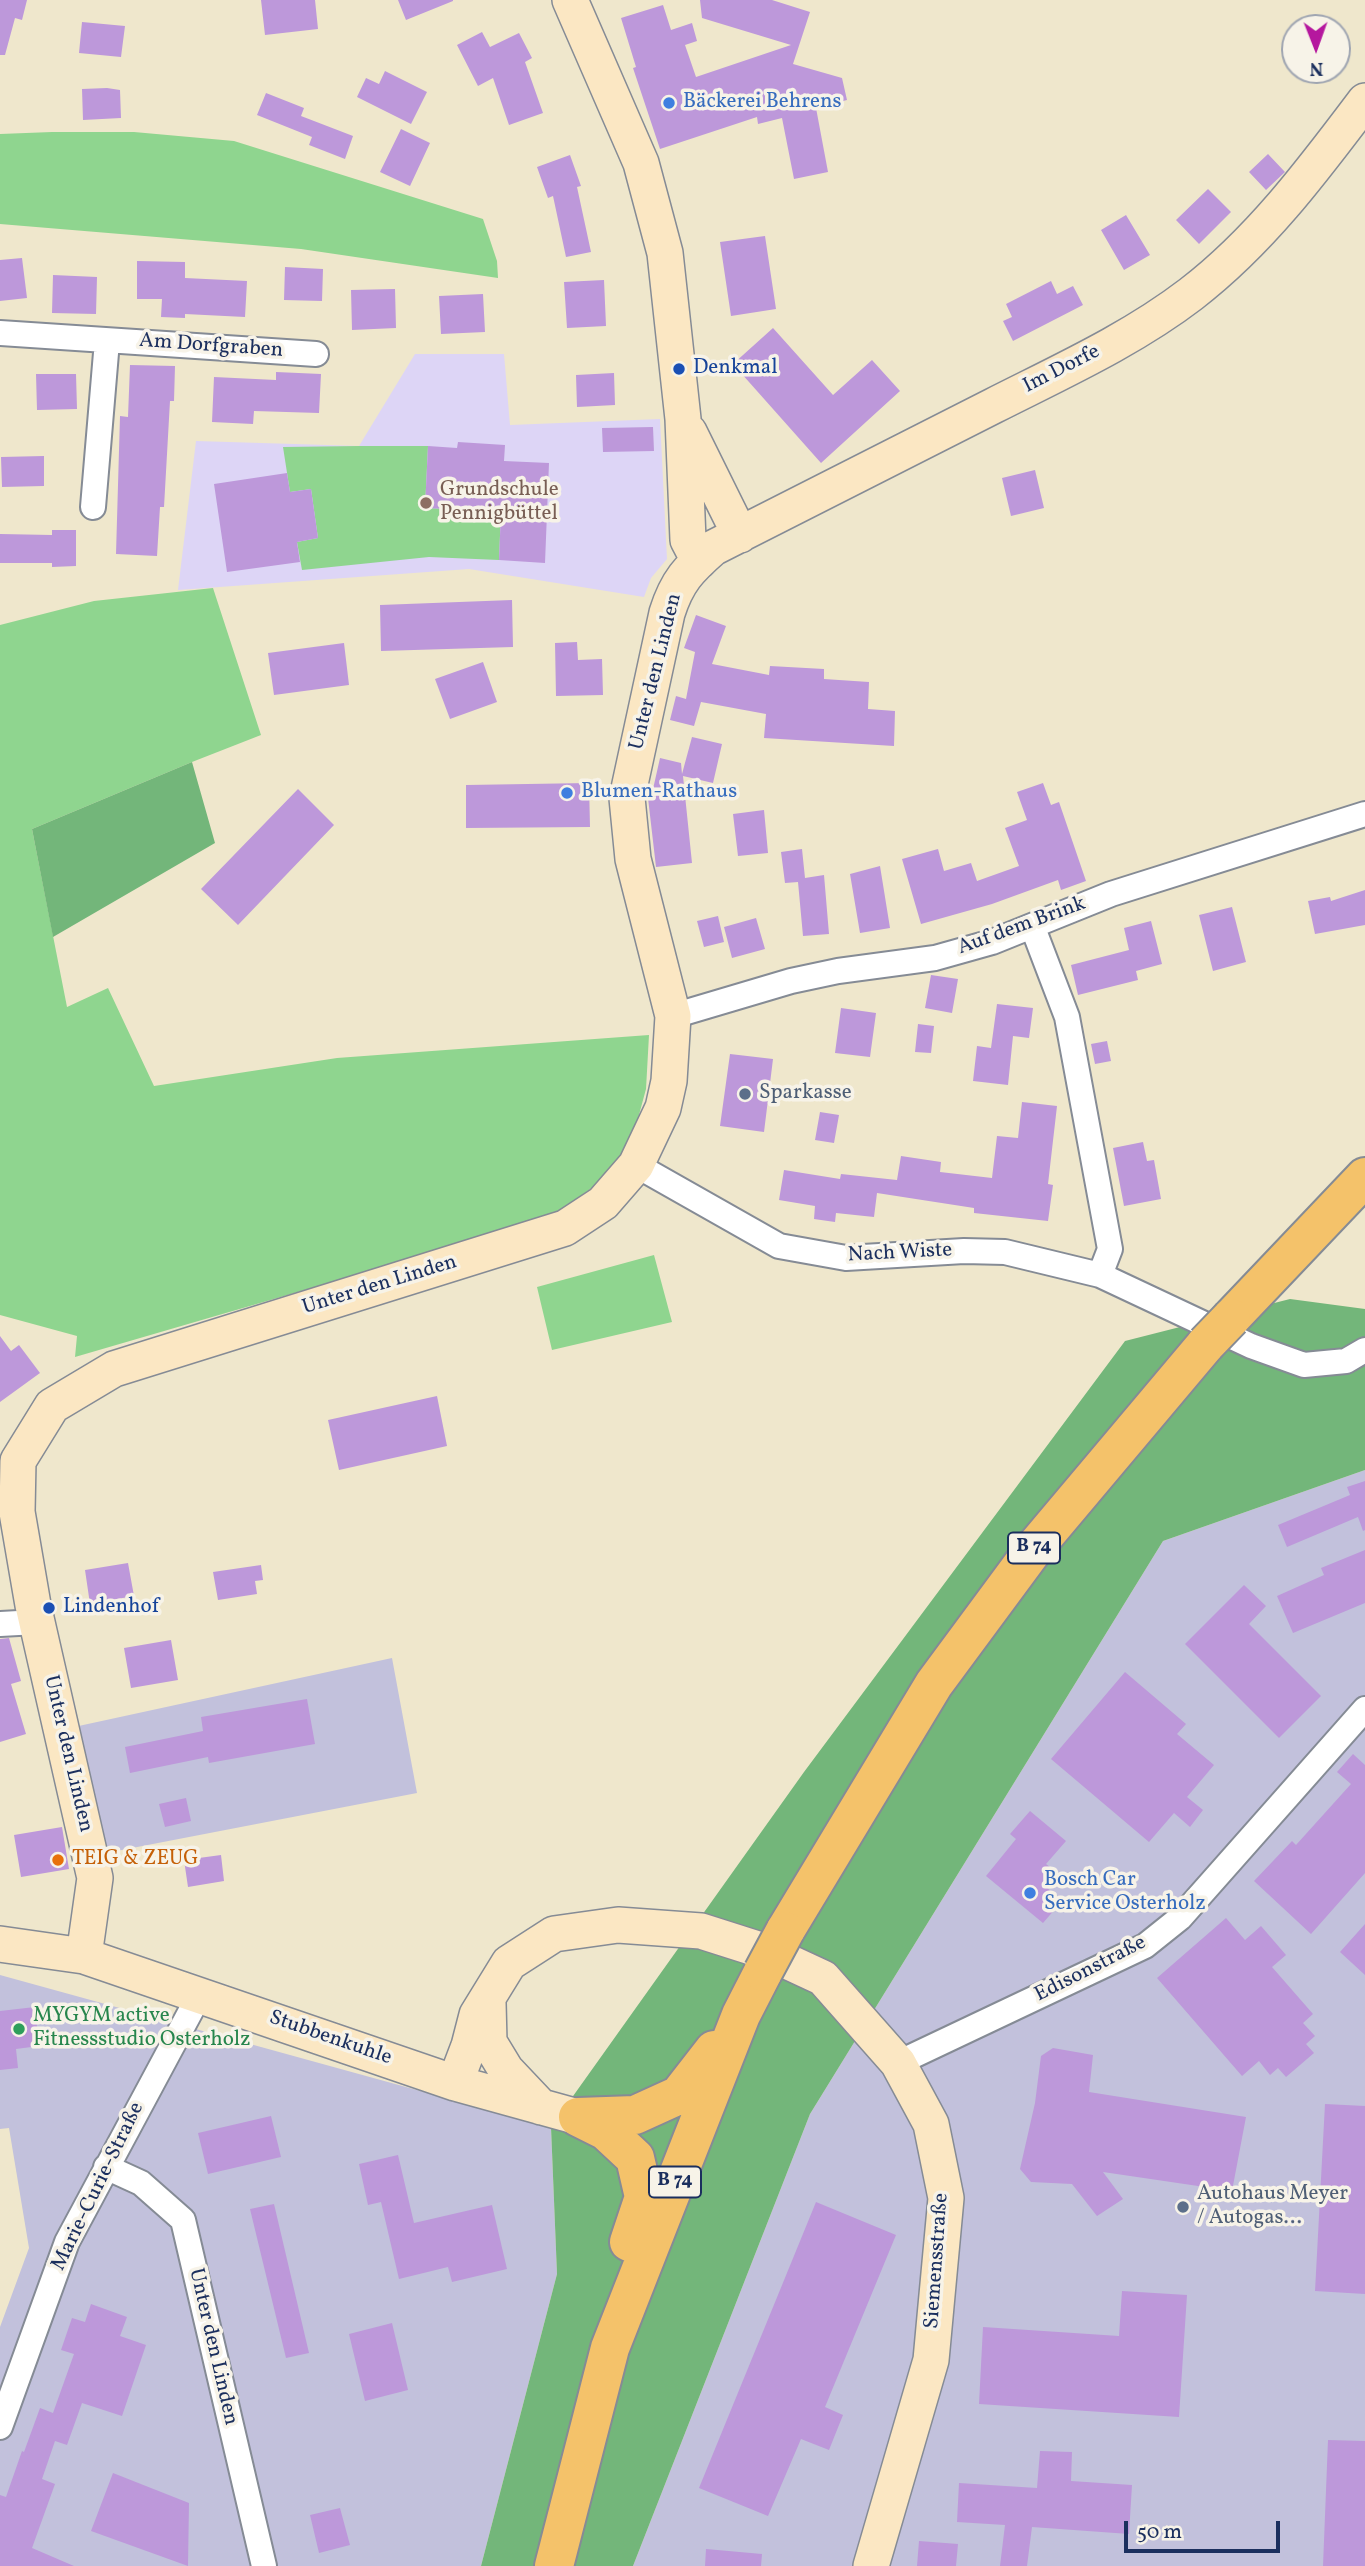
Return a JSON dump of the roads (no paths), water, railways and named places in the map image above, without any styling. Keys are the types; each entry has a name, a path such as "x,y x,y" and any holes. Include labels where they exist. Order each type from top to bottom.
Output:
{"main road":[{"name":"B 74","path":"554,2566 610,2348 741,2015 785,1931 934,1684 1036,1546 1219,1331 1365,1177"},
{"name":"B 74","path":"578,2117 635,2115 679,2095 741,2015"},
{"name":"B 74","path":"578,2117 606,2131 635,2158 644,2197 616,2281 610,2348"}],"street":[{"path":"570,0 641,163 665,253 683,419 688,540 699,561"},
{"name":"Im Dorfe","path":"699,561 713,548 1084,361 1191,293 1253,239 1321,160 1365,101"},
{"name":"Am Dorfgraben","path":"0,333 316,354"},
{"path":"93,507 107,341"},
{"path":"683,419 740,534"},
{"name":"Unter den Linden","path":"84,1956 95,1878 37,1622 17,1512 18,1461 52,1406 114,1370 565,1228 603,1203 636,1165 663,1108 669,1081 673,1016 633,859 627,798 667,613 685,573 699,561"},
{"name":"Auf dem Brink","path":"673,1016 790,981 838,971 935,958 992,943 1111,894 1365,814"},
{"path":"1033,928 1067,1017 1110,1249 1100,1275"},
{"name":"Nach Wiste","path":"636,1165 779,1246 846,1258 964,1251 1005,1252 1100,1275 1251,1346 1304,1365 1346,1361 1365,1350"},
{"path":"0,1623 37,1622"},
{"name":"Edisonstraße","path":"898,2063 1145,1946 1180,1918 1365,1709"},
{"name":"Siemensstraße","path":"455,2082 477,2015 509,1963 554,1934 618,1925 701,1931 767,1952 823,1978 898,2063 932,2124 946,2198 931,2360 871,2566"},
{"name":"Stubbenkuhle","path":"0,1944 84,1956 455,2082 578,2117"},
{"name":"Marie-Curie-Straße","path":"0,2427 67,2242 200,1994"},
{"path":"488,1996 489,2042 506,2070 541,2107"},
{"name":"Unter den Linden","path":"106,2167 141,2183 183,2220 264,2566"}],"place":[{"name":"Bäckerei Behrens","path":"669,103"},
{"name":"Denkmal","path":"679,369"},
{"name":"Grundschule Pennigbüttel","path":"426,503"},
{"name":"Blumen-Rathaus","path":"567,793"},
{"name":"Sparkasse","path":"745,1094"},
{"name":"Lindenhof","path":"49,1608"},
{"name":"TEIG & ZEUG","path":"58,1860"},
{"name":"Bosch Car Service Osterholz","path":"1030,1893"},
{"name":"MYGYM active Fitnessstudio Osterholz","path":"19,2029"},
{"name":"Autohaus Meyer / Autogas...","path":"1183,2207"}]}
